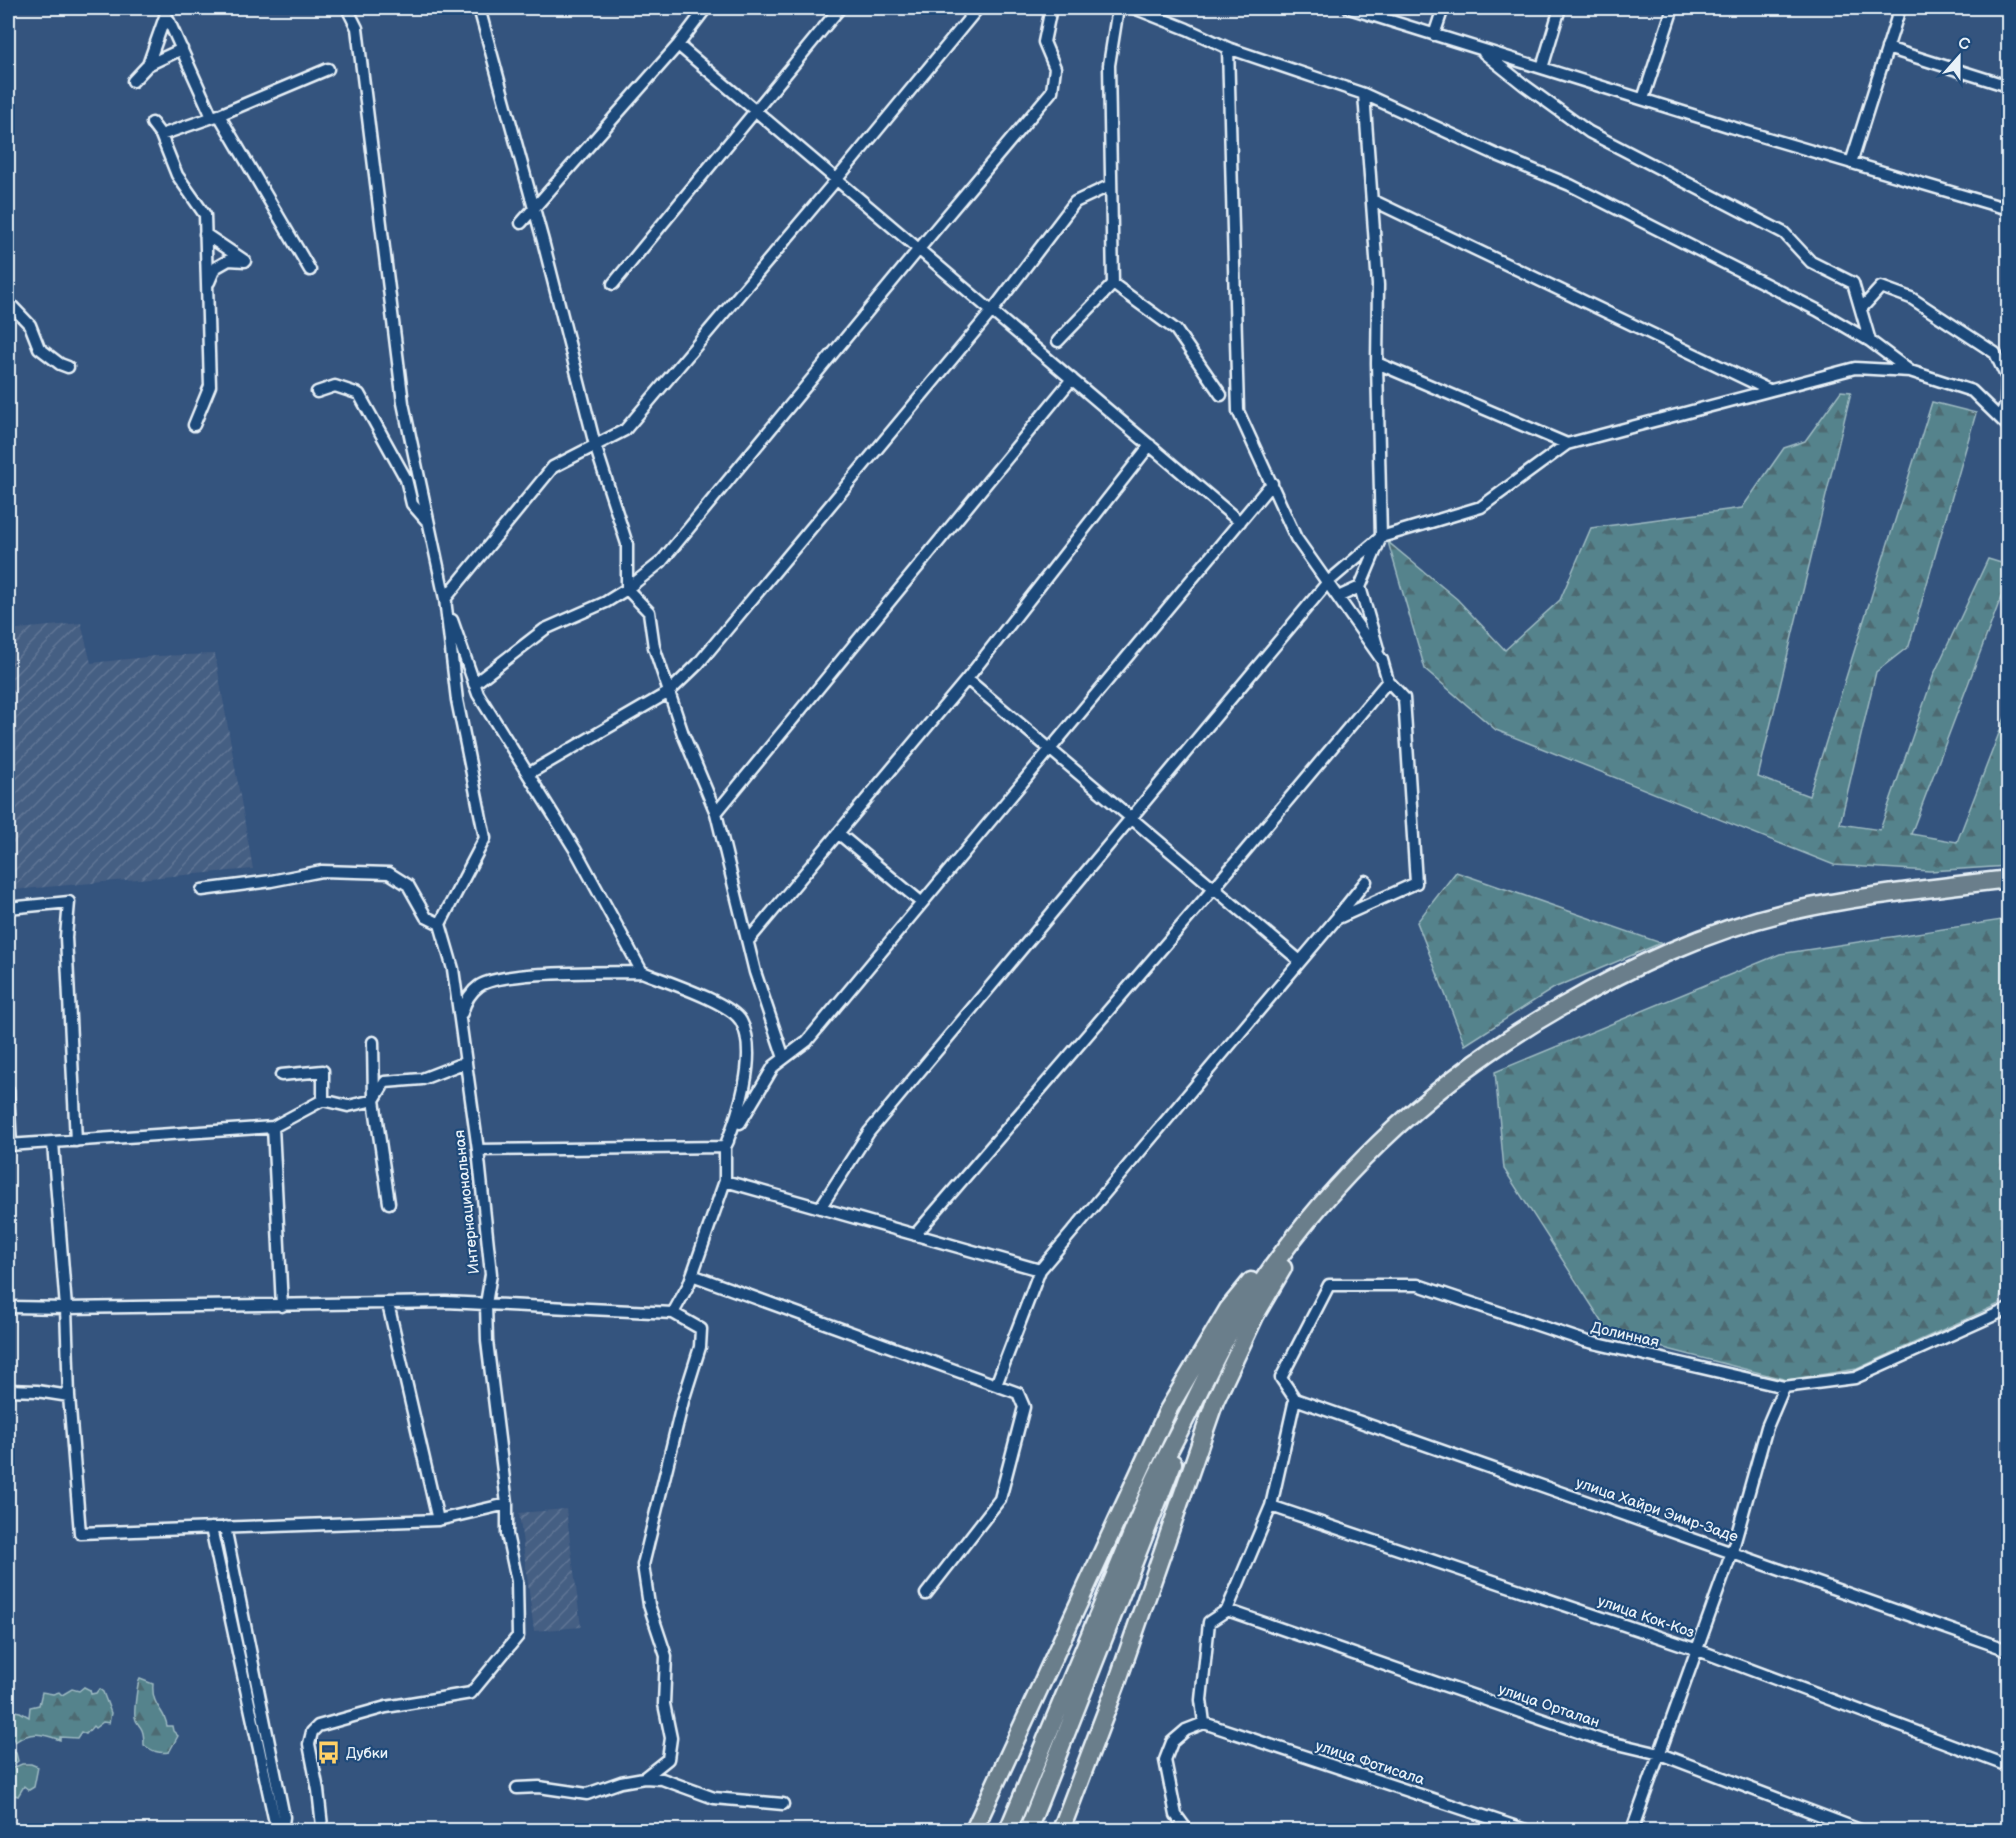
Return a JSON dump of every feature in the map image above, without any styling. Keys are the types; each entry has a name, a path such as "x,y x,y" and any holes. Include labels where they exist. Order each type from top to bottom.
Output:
{"main road":[{"path":"974,1830 1168,1410 1228,1310 1270,1258 1365,1156 1400,1122 1441,1087 1524,1028 1636,965 1722,931 1786,912 1894,893 2008,879"},
{"path":"1011,1824 1156,1478 1235,1323 1283,1251 1311,1216"},
{"path":"1061,1830 1117,1683 1215,1401 1255,1316 1311,1216"},
{"path":"1029,1828 1166,1485 1192,1406"}],"street":[{"path":"202,890 271,881 322,871 389,873 408,885 426,917 440,924 485,838 457,700 445,599 403,403 357,28 347,8"},
{"path":"479,8 534,208 595,446 627,544 627,589 649,612 654,647 682,734 716,813 755,972 784,1058"},
{"path":"521,223 678,45 706,8"},
{"path":"613,284 840,8"},
{"path":"445,599 553,467 626,430 978,8"},
{"path":"474,684 545,629 606,602 627,589 661,562 1052,91 1056,68 1044,42 1052,8"},
{"path":"1058,341 1113,284 1109,65 1118,8"},
{"path":"1134,8 1228,48 1364,94 1497,155 1570,185 1817,310 1870,341 1910,371"},
{"path":"1348,8 2008,209"},
{"path":"1434,35 1443,8"},
{"path":"1542,68 1560,8"},
{"path":"1643,99 1673,8"},
{"path":"1851,163 1900,8"},
{"path":"164,10 215,116 310,270"},
{"path":"148,65 164,10"},
{"path":"678,45 1240,522"},
{"path":"1228,48 1238,411 1296,538 1382,660 1387,676 1404,698 1416,884 1336,919"},
{"path":"1887,48 2008,86"},
{"path":"1479,49 1589,132 1784,233 1811,262 1853,283 1870,341"},
{"path":"133,81 148,65 182,50"},
{"path":"161,135 215,116 328,69"},
{"path":"1364,94 1378,285 1377,363 1381,537 1360,587 1387,676"},
{"path":"152,123 161,135 177,175 205,214 210,386 194,425"},
{"path":"528,774 669,692 705,655 992,311 1075,202 1111,184"},
{"path":"1372,200 1769,390"},
{"path":"205,234 245,261 229,260 215,268 207,288"},
{"path":"1113,284 1176,330 1221,395"},
{"path":"1861,309 1881,287 1911,297 2008,365"},
{"path":"8,302 30,325 39,348 60,364 68,367"},
{"path":"1995,354 2007,378 2006,404 2000,416"},
{"path":"1377,363 1567,444"},
{"path":"820,1208 869,1132 1328,582 1381,537 1481,507 1567,444 1855,368 1910,371 1972,391 2008,426"},
{"path":"716,813 1072,379"},
{"path":"317,392 335,386 358,394 406,479 412,504 428,522"},
{"path":"748,941 967,679 1150,445"},
{"path":"724,1147 774,1066 807,1041 1272,483"},
{"path":"1338,597 1360,587"},
{"path":"445,599 478,694 576,851 642,972"},
{"path":"915,1235 1214,888 1387,676"},
{"path":"967,679 1300,961"},
{"path":"838,833 922,903"},
{"path":"996,1385 1040,1270 1366,881"},
{"path":"8,908 69,902 66,937 76,1141"},
{"name":"Интернациональная","path":"324,1830 309,1744 312,1732 318,1726 386,1707 471,1693 518,1636 517,1581 507,1534 507,1504 487,1341 486,1304 491,1274 478,1150 453,969 440,924"},
{"path":"460,1021 466,1000 479,986 509,977 642,972 717,1002 741,1020 749,1050 739,1114 724,1147 724,1181 692,1275 673,1313"},
{"path":"373,1042 374,1100 389,1203"},
{"path":"8,1090 9,1145 53,1143 273,1127 322,1100 348,1106 374,1100 385,1082 422,1079 466,1062"},
{"path":"281,1075 323,1071 322,1100"},
{"path":"273,1127 282,1306"},
{"path":"53,1143 80,1533 438,1520 507,1504"},
{"path":"478,1150 724,1147"},
{"path":"724,1181 1040,1270"},
{"path":"692,1275 1018,1393 1024,1407 1000,1498 926,1594"},
{"name":"Долинная","path":"1295,1399 1281,1378 1329,1285 1418,1285 1585,1341 1784,1387 1855,1378 2008,1309"},
{"path":"12,1307 282,1306 446,1302 673,1313 701,1329 700,1347 683,1401 643,1565 649,1605 666,1656 664,1704 671,1738 668,1759 644,1778"},
{"path":"388,1304 438,1520"},
{"path":"1632,1830 1732,1552 1767,1427 1784,1387"},
{"path":"8,1390 37,1391 69,1396"},
{"path":"1187,1830 1176,1815 1165,1760 1172,1742 1186,1730 1204,1723 1201,1701 1209,1622 1227,1610 1271,1506 1295,1399"},
{"name":"улица Хайри Эимр-Заде","path":"1295,1399 2008,1650"},
{"name":"улица Кок-Коз","path":"1271,1506 1698,1650 2008,1766"},
{"path":"225,1527 284,1817 281,1830"},
{"path":"211,1528 274,1818 281,1830"},
{"name":"улица Орталан","path":"1227,1610 1601,1740 1660,1755 1860,1830"},
{"name":"улица Фотисала","path":"1204,1723 1526,1830"},
{"path":"517,1788 539,1787 587,1794 621,1782 644,1778 662,1779 714,1798 783,1804"}],"shaded area":[{"path":"81,623 91,663 156,656 215,654 253,869 12,890 8,842 8,630"},
{"path":"566,1509 581,1627 534,1631 519,1513"}],"green space":[{"path":"1841,391 1851,392 1758,777 1809,796 1932,402 1976,413 1909,646 1876,672 1840,824 1880,830 1934,674 1988,559 2008,565 2008,579 1911,834 1957,842 2008,710 2008,866 1930,871 1834,865 1496,730 1425,669 1388,542 1457,599 1505,650 1560,600 1591,528 1742,508 1784,448 1805,441"},
{"path":"1456,872 1661,943 1554,988 1465,1045 1417,922"},
{"path":"2008,919 2008,1260 1999,1304 1857,1369 1787,1380 1610,1334 1504,1169 1495,1072 1780,954"},
{"path":"140,1679 153,1684 154,1698 167,1726 172,1726 178,1736 169,1752 156,1752 144,1745 143,1732 136,1721 135,1714"},
{"path":"84,1687 90,1690 91,1694 96,1693 99,1689 103,1692 111,1713 109,1723 103,1722 95,1728 93,1726 86,1734 81,1732 77,1738 60,1737 60,1740 37,1734 26,1736 15,1742 8,1734 8,1710 20,1712 29,1717 30,1707 39,1705 42,1692 53,1694 59,1692 62,1695 72,1689 79,1691"},
{"path":"8,1749 16,1753 18,1761 12,1766 8,1766"},
{"path":"22,1764 38,1767 34,1787 29,1790 24,1786 18,1796 8,1793 8,1770"}],"place":[{"name":"Дубки","path":"328,1753"}]}
